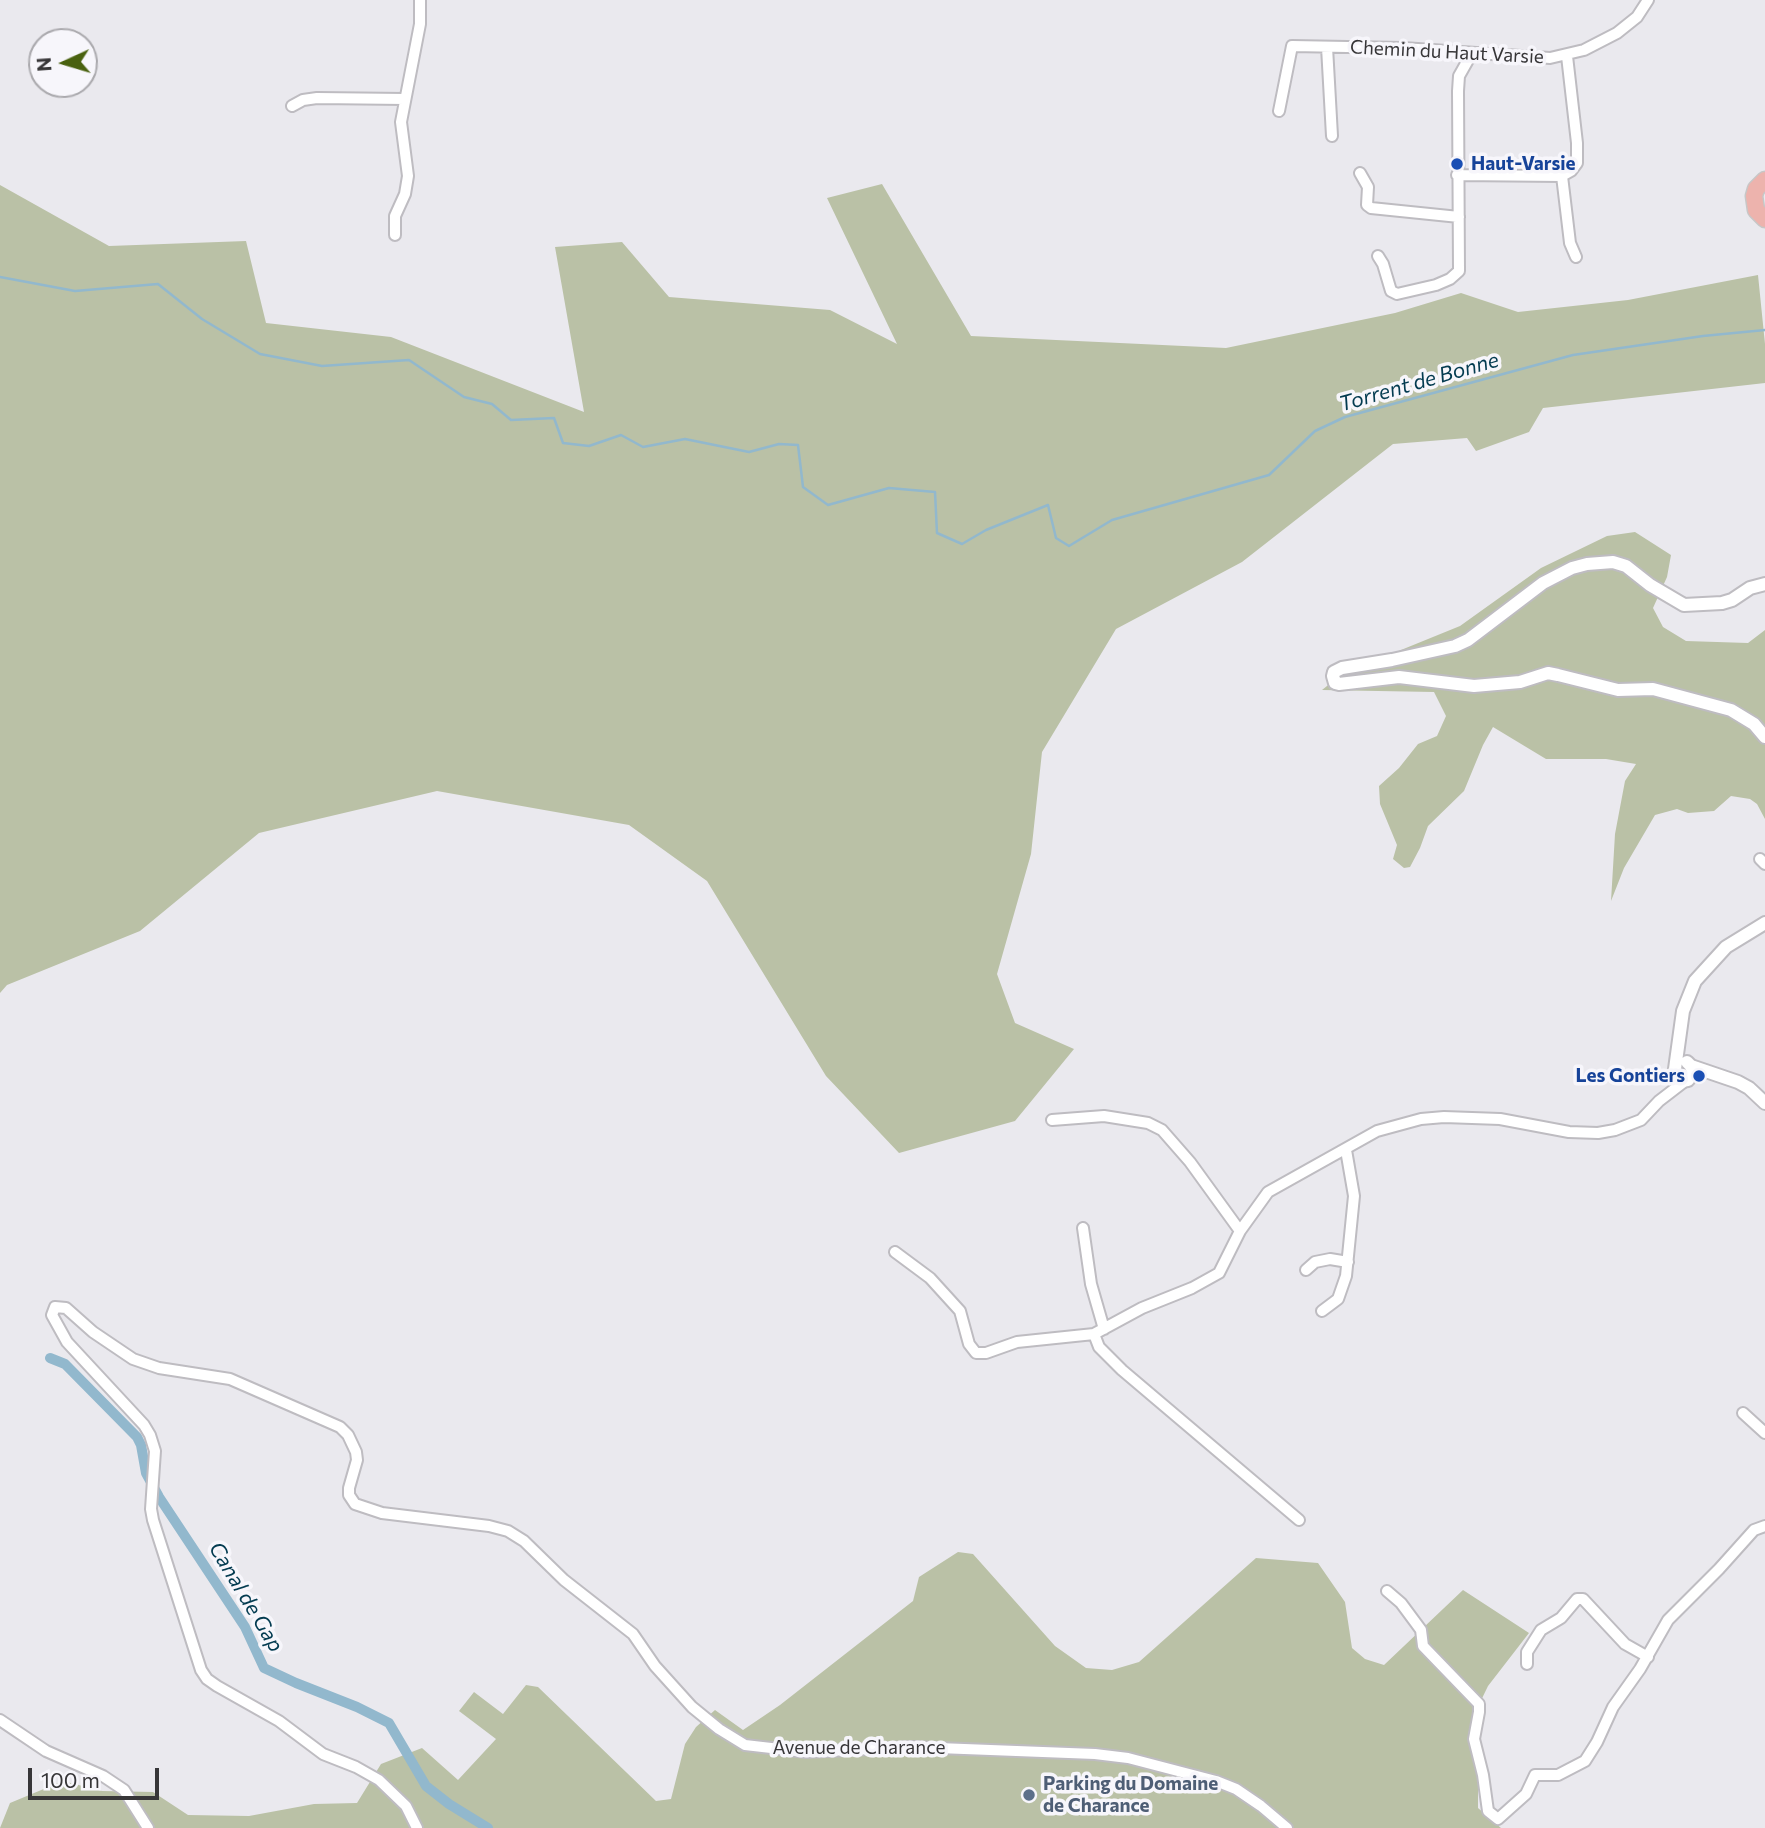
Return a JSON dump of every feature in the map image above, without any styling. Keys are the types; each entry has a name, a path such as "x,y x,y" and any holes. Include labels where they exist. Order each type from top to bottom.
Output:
{"main road":[{"path":"1765,180 1756,189 1754,196 1756,210 1765,219"}],"street":[{"path":"395,234 395,216 405,194 408,176 401,122 420,24 420,0"},
{"name":"Chemin du Haut Varsie","path":"1279,111 1292,46 1472,52 1550,58 1567,56 1617,33 1637,17 1648,0"},
{"path":"1326,47 1332,136"},
{"path":"1378,256 1391,292 1397,294 1436,285 1450,279 1459,271 1457,174 1460,76 1472,52"},
{"path":"1457,174 1562,176 1571,171 1577,163 1577,143 1567,56"},
{"path":"292,106 303,100 317,98 405,99"},
{"path":"1360,173 1368,187 1367,205 1371,208 1459,217"},
{"path":"1562,176 1570,243 1576,257"},
{"path":"1765,584 1750,588 1722,603 1684,605 1650,585 1626,566 1613,562 1587,564 1572,568 1543,583 1468,640 1455,646 1342,668 1334,672 1333,676 1335,683 1339,684 1399,677 1474,686 1520,682 1548,673 1618,690 1653,689 1731,710 1754,724 1765,737"},
{"path":"1685,1072 1679,1037 1683,1011 1695,981 1726,947 1765,923"},
{"path":"1685,1072 1718,1075 1749,1088 1765,1103"},
{"path":"895,1252 930,1278 960,1311 969,1344 976,1353 986,1353 1017,1342 1099,1332 1142,1308 1192,1288 1219,1273 1240,1231 1268,1192 1346,1150 1358,1140 1391,1126 1444,1117 1500,1119 1569,1132 1598,1133 1615,1130 1641,1121 1685,1072"},
{"path":"1052,1120 1104,1116 1148,1123 1162,1130 1190,1162 1240,1231"},
{"path":"1322,1311 1338,1299 1346,1276 1354,1196 1346,1150"},
{"path":"1083,1228 1099,1347 1122,1370 1299,1520"},
{"path":"1306,1270 1315,1262 1330,1259 1348,1262"},
{"name":"Avenue de Charance","path":"418,1828 406,1806 379,1780 356,1767 323,1754 279,1721 207,1679 201,1670 153,1520 155,1451 150,1435 135,1415 67,1342 52,1315 55,1307 66,1308 93,1332 133,1359 159,1368 230,1379 340,1427 348,1435 356,1451 357,1460 349,1488 349,1495 355,1504 382,1513 489,1526 508,1531 524,1541 564,1580 633,1634 655,1667 692,1707 719,1729 745,1745 807,1752 912,1747 1095,1754 1128,1758 1226,1785 1261,1806 1287,1828"},
{"path":"1743,1413 1765,1433"},
{"path":"1387,1591 1401,1603 1422,1630 1423,1646 1479,1704 1474,1739 1488,1811 1498,1819 1526,1794 1535,1775 1558,1775 1585,1761 1613,1707 1668,1620 1754,1530 1765,1526"},
{"path":"1527,1664 1527,1652 1541,1630 1561,1618 1577,1598 1583,1599 1625,1644 1647,1657"},
{"path":"0,1720 46,1751 103,1776 124,1790 148,1828"}],"green space":[{"path":"882,184 971,336 1226,348 1395,313 1461,293 1518,312 1628,300 1758,275 1765,344 1765,383 1543,408 1529,432 1476,451 1467,438 1393,444 1242,562 1116,629 1042,752 1031,854 997,974 1015,1023 1074,1049 1015,1121 899,1153 826,1076 707,881 629,825 437,791 259,833 140,931 7,985 0,993 0,185 109,246 246,241 266,323 391,337 584,412 555,247 622,242 669,297 830,310 897,344 827,198"},
{"path":"1635,532 1671,555 1667,577 1653,608 1663,627 1686,641 1748,643 1765,630 1765,819 1757,804 1750,799 1731,796 1714,811 1688,813 1677,809 1655,815 1624,868 1611,901 1615,834 1625,781 1636,764 1606,759 1546,759 1493,727 1464,791 1428,826 1410,867 1404,868 1393,859 1397,845 1380,804 1379,786 1399,768 1418,744 1437,736 1446,716 1434,692 1322,690 1342,674 1460,626 1541,568 1607,536"},
{"path":"958,1552 973,1554 1055,1646 1086,1668 1112,1670 1139,1662 1256,1558 1318,1563 1345,1602 1352,1648 1365,1659 1384,1665 1463,1590 1529,1633 1488,1686 1472,1719 1468,1735 1478,1778 1478,1808 1501,1828 0,1828 10,1803 63,1781 102,1791 153,1792 188,1815 249,1816 314,1804 357,1803 381,1764 422,1748 458,1780 496,1739 459,1711 474,1692 503,1714 526,1685 538,1687 656,1801 671,1799 685,1744 696,1727 715,1710 743,1730 780,1705 913,1601 919,1577"}],"waterway":[{"name":"Torrent de Bonne","path":"0,277 75,291 158,284 202,319 260,354 322,366 409,360 464,397 492,404 511,420 554,418 563,443 589,446 621,435 643,447 685,439 749,452 779,444 798,445 803,487 828,505 889,488 935,492 937,533 962,544 986,530 1048,505 1056,538 1069,546 1112,520 1269,475 1315,431 1345,417 1573,355 1765,330"},
{"name":"Canal de Gap","path":"50,1358 65,1364 137,1437 146,1473 159,1497 245,1627 264,1668 389,1723 426,1786 488,1828"}],"place":[{"name":"Haut-Varsie","path":"1457,164"},
{"name":"Les Gontiers","path":"1699,1076"},
{"name":"Parking du Domaine de Charance","path":"1029,1795"}]}
